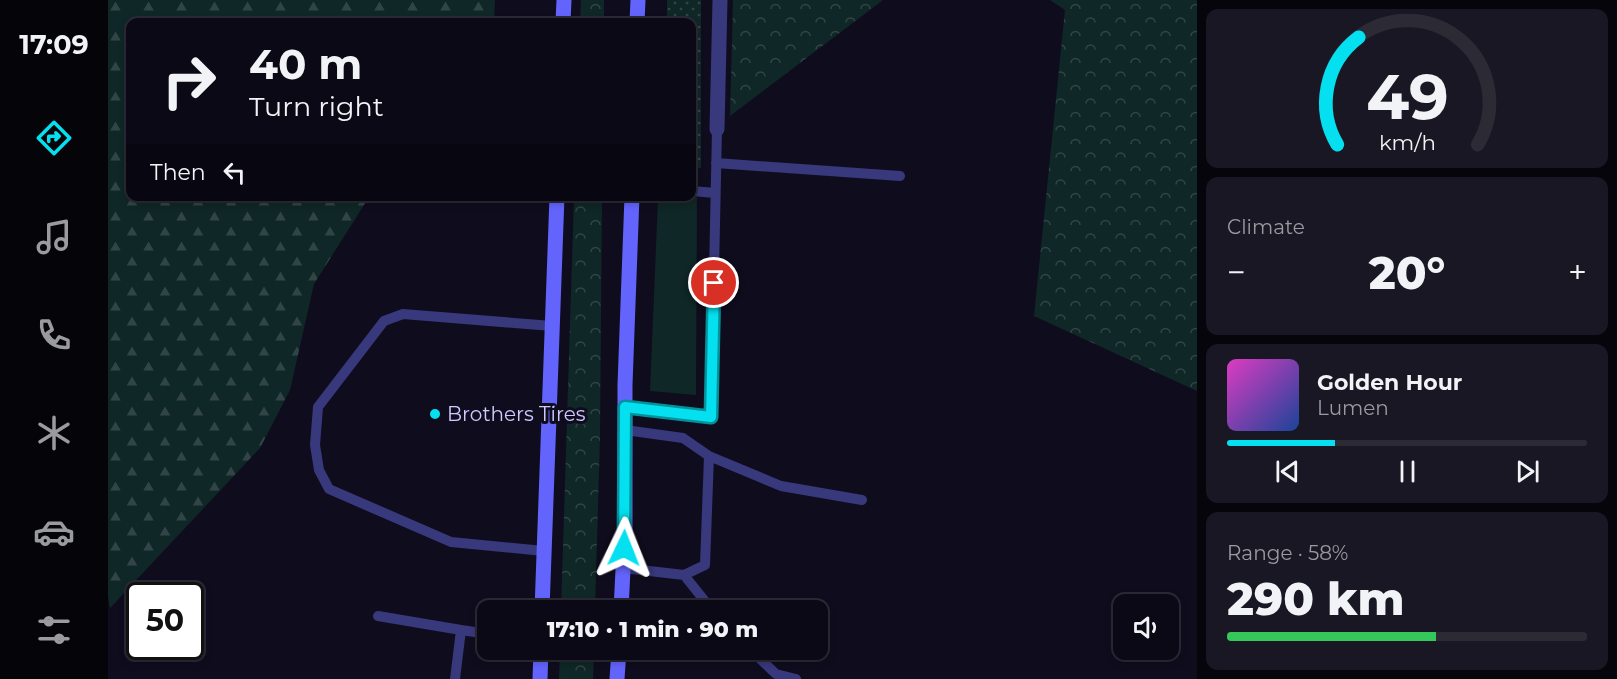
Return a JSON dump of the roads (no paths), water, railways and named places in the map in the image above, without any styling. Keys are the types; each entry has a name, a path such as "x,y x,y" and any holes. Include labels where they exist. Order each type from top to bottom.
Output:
{"main road":[{"path":"563,18 564,0"},
{"path":"637,18 638,0"},
{"path":"542,600 557,201"},
{"path":"621,600 632,201"},
{"path":"540,679 541,660"},
{"path":"617,679 618,660"}],"street":[{"path":"717,129 720,0"}],"lane":[{"path":"625,407 711,417 717,129"},
{"path":"716,163 900,176"},
{"path":"696,191 715,193"},
{"path":"544,551 451,542 329,489 319,470 315,445 318,407 384,321 403,314 552,326"},
{"path":"625,430 683,438 709,456 782,486 862,500"},
{"path":"623,568 684,575 705,565 709,456"},
{"path":"684,575 704,600"},
{"path":"378,616 477,632"},
{"path":"455,679 461,630"},
{"path":"761,660 776,674 796,679"}],"place":[{"name":"Brothers Tires","path":"435,414"}]}
